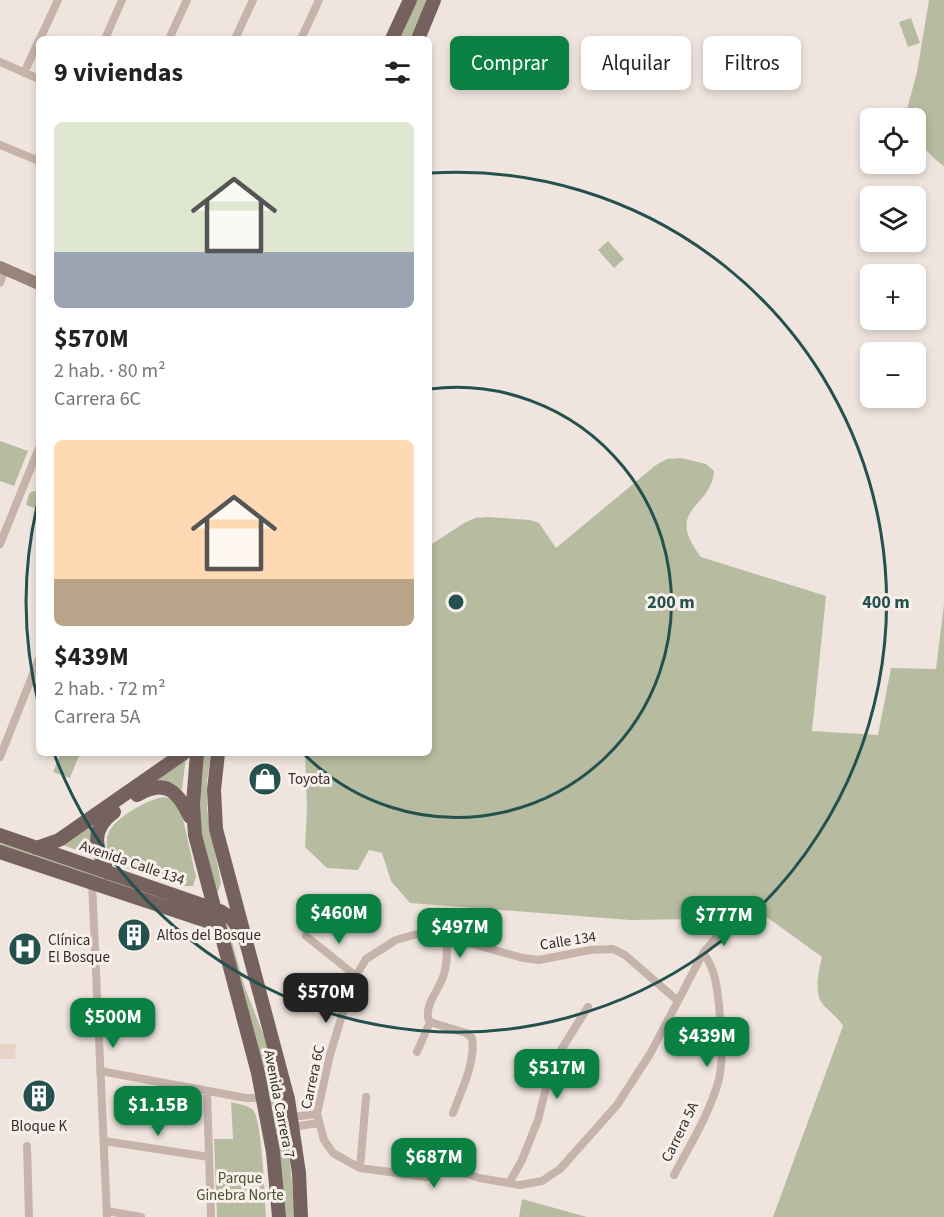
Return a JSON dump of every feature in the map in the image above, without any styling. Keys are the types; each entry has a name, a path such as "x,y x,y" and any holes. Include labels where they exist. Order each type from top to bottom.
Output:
{"main road":[{"path":"393,36 410,0"},
{"path":"419,36 434,0"},
{"path":"36,848 59,840 180,756"},
{"name":"Avenida Carrera 7","path":"197,756 193,786 193,823 214,909 248,1029 273,1152 279,1217"},
{"name":"Avenida Carrera 7","path":"218,756 214,808 216,829 228,881 280,1064 293,1122 301,1217"},
{"path":"108,873 100,857 97,842 100,826 109,816 143,792 157,786 175,792 185,805 193,823"},
{"name":"Avenida Calle 134","path":"0,835 214,909 231,918 244,936"},
{"name":"Avenida Calle 134","path":"0,852 219,925"},
{"path":"201,920 224,896 228,881"}],"street":[{"path":"41,36 58,0"},
{"path":"106,36 122,0"},
{"path":"170,36 187,0"},
{"path":"236,36 253,0"},
{"path":"302,36 319,0"},
{"path":"24,73 36,47"},
{"path":"0,62 36,78"},
{"path":"0,145 36,160"},
{"path":"0,284 3,268 36,283"},
{"path":"0,544 36,466"},
{"path":"0,757 36,667"},
{"path":"92,883 107,1214 141,1217"},
{"path":"366,1097 360,1168 427,1177 456,1169 479,1178 520,1185 542,1181 560,1169 617,1105 650,1054 703,953 720,933 736,928"},
{"name":"Carrera 6C","path":"360,1168 333,1153 324,1140 317,1118 330,1055 356,976 366,959 396,940 417,934 447,937"},
{"path":"306,936 356,976"},
{"path":"417,1052 430,1022 428,1007 446,965 447,937"},
{"name":"Calle 134","path":"447,937 523,958 539,960 590,950 613,949 625,955 678,1001"},
{"name":"Carrera 5A","path":"674,1175 712,1099 719,1078 722,1052 718,996 711,963 703,953"},
{"path":"509,1183 522,1161 538,1120 547,1084 561,1050 588,1007"},
{"path":"430,1022 466,1033 472,1038 474,1047 453,1113"},
{"path":"100,1071 207,1092 246,1098 263,1098"},
{"path":"207,1092 211,1217"},
{"path":"293,1122 317,1118"},
{"path":"104,1141 209,1157"},
{"path":"27,1146 29,1217"}],"green space":[{"path":"417,0 429,0 413,36 401,36"},
{"path":"929,0 944,0 944,166 926,150 926,108 907,108 917,72"},
{"path":"911,18 920,43 908,47 899,22"},
{"path":"608,241 624,259 614,268 598,250"},
{"path":"0,441 28,451 14,486 0,481"},
{"path":"681,458 706,464 714,471 711,484 688,518 687,528 691,541 701,557 826,596 812,731 878,735 891,668 936,669 944,604 944,1217 773,1217 843,1026 820,1000 818,978 822,957 768,918 630,920 410,903 391,881 382,853 369,850 358,870 327,868 305,847 307,808 305,756 432,756 432,544 464,523 475,518 488,517 530,520 539,523 556,548 656,465 667,459"},
{"path":"36,492 35,508 26,505 29,494"},
{"path":"60,756 79,756 70,778 53,772"},
{"path":"201,756 211,756 207,782 207,809 221,883 217,894 198,825"},
{"path":"186,757 182,790 172,783 151,782"},
{"path":"164,797 174,800 181,810 196,877 193,886 184,886 113,864 108,852 109,832 118,820 141,805"},
{"path":"100,818 92,834 92,855 59,844"},
{"path":"0,838 197,908 198,914 0,847"},
{"path":"227,924 245,988 275,1064 288,1139 295,1217 282,1217 224,925"},
{"name":"Parque Ginebra Norte","path":"231,1102 251,1108 256,1116 259,1128 266,1217 217,1217 214,1139 233,1139"},
{"path":"522,1199 587,1217 519,1217"}],"shaded area":[{"path":"0,1044 16,1044 15,1059 0,1059"}],"place":[{"name":"Toyota","path":"265,779"},
{"name":"Altos del Bosque","path":"134,935"},
{"name":"Clínica El Bosque","path":"25,949"},
{"name":"Bloque K","path":"39,1096"}]}
